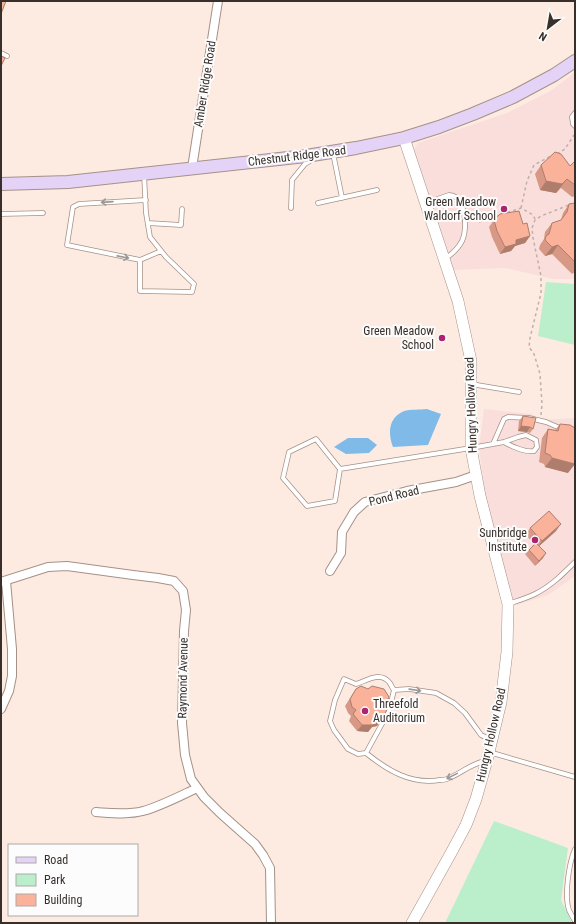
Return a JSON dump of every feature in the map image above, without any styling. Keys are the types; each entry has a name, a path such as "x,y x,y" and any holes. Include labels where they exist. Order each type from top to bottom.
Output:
{"main road":[{"name":"Chestnut Ridge Road","path":"1,184 68,182 311,155 356,148 404,138 439,127 513,97 554,75 575,61"}],"street":[{"name":"Amber Ridge Road","path":"192,168 218,1"},
{"name":"Hungry Hollow Road","path":"404,138 458,301 471,361 471,448 480,496 508,604 507,652 501,702 476,799 466,825 452,853 412,923"},
{"name":"Pond Road","path":"330,571 341,553 342,532 354,512 365,502 407,491 456,482 476,475"},
{"name":"Raymond Avenue","path":"3,582 48,567 67,566 174,581 183,591 186,610 184,631 182,723 185,755 191,779 204,797 255,844 264,855 270,868 271,923"},
{"path":"1,708 9,691 12,676 12,649 3,582"},
{"path":"96,812 128,813 142,811 197,788"}],"lane":[{"path":"1,53 7,56"},
{"path":"575,113 572,117 573,124 575,126"},
{"path":"332,152 342,198"},
{"path":"291,208 292,180 305,164 310,161 311,155"},
{"path":"140,260 140,291 192,292 194,284 161,251 150,237 144,174"},
{"path":"318,203 377,190"},
{"path":"426,203 453,195 459,200 462,208 466,230 464,236 457,250 444,259"},
{"path":"146,200 79,204 73,207 67,245 140,260 161,251"},
{"path":"148,223 181,225 182,209"},
{"path":"1,214 44,213"},
{"path":"471,384 519,392"},
{"path":"493,444 504,419 508,417 540,420 565,431"},
{"path":"340,469 504,442 526,435 536,440 537,447 534,451 530,452 504,442"},
{"path":"316,439 340,469 335,501 307,506 283,478 290,452 316,439"},
{"path":"508,604 536,594 544,589 575,562"},
{"path":"366,753 389,711 394,690 388,681 381,677 375,676 356,684 344,679 338,692 330,720 334,730 348,749 358,754 366,753 378,763 399,775 415,780 431,782 448,779 488,756 575,777"},
{"path":"394,690 409,689 436,693 454,703 465,713 481,735 492,740"},
{"path":"575,848 568,874 567,896 569,909 575,921"}],"path":[{"path":"521,208 527,181 534,165 565,149 574,135"},
{"path":"540,420 542,404 540,374 534,354 529,347 541,293 541,276 532,228 535,220 541,216 571,204"},
{"path":"521,208 533,216 535,220"},
{"path":"479,222 521,208"}],"shaded area":[{"name":"Green Meadow Waldorf School","path":"575,72 575,279 553,279 506,268 452,270 413,151 418,143 507,113 552,90"},
{"name":"Sunbridge Institute","path":"484,409 532,414 540,420 575,418 575,576 548,595 513,606 486,503 479,447"}],"green space":[{"path":"546,282 575,284 575,345 538,336"},
{"path":"494,821 568,848 561,900 572,923 445,923"}],"water":[{"path":"427,409 441,414 428,445 393,447 390,431 392,422 395,418 404,411"},
{"path":"348,438 368,438 377,445 369,453 346,454 334,447"}],"building":[{"path":"1,1 6,1 1,14"},
{"path":"1,56 5,58 1,66"},
{"path":"555,152 561,154 570,166 575,161 575,185 567,179 562,184 546,181 541,165"},
{"path":"575,203 575,262 558,245 552,247 545,240 546,236 549,234 552,223 561,220 567,212 569,204"},
{"path":"519,211 523,224 527,223 530,236 516,240 516,244 505,247 497,231 494,220 500,214"},
{"path":"523,416 536,418 533,429 530,427 521,426"},
{"path":"560,424 570,425 575,428 575,464 552,458 550,455 545,453 548,429 558,431"},
{"path":"549,511 561,524 542,541 530,528"},
{"path":"536,543 546,553 539,561 529,550"},
{"name":"Threefold Auditorium","path":"361,686 368,689 372,686 384,689 389,697 387,702 389,706 382,719 376,720 373,725 362,725 353,714 356,710 352,707 350,699 356,689"}],"place":[{"name":"Green Meadow Waldorf School","path":"504,209"},
{"name":"Green Meadow School","path":"442,338"},
{"name":"Sunbridge Institute","path":"535,540"},
{"name":"Threefold Auditorium","path":"365,711"}]}
